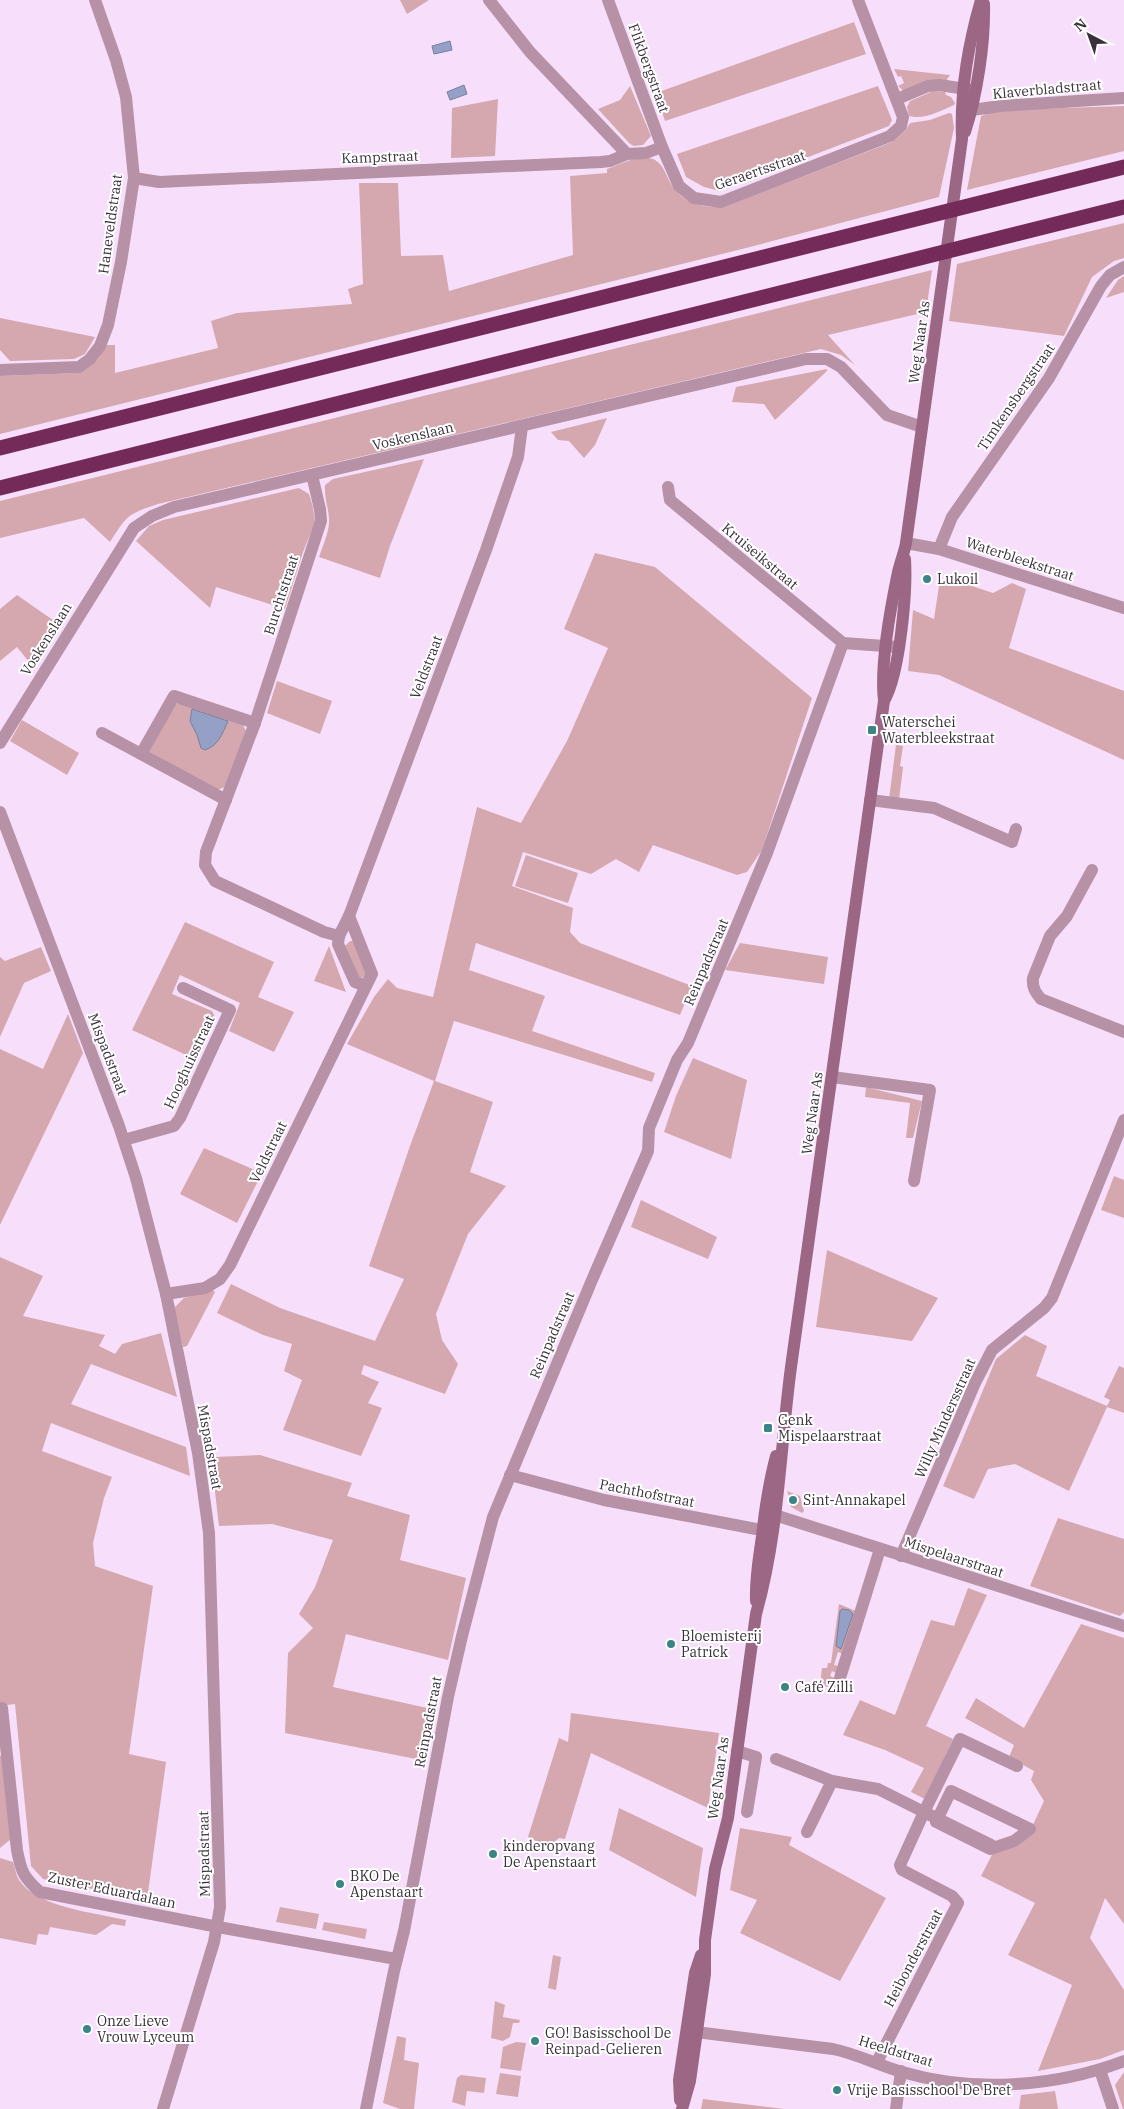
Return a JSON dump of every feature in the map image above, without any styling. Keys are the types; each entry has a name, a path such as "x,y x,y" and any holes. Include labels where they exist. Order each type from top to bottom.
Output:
{"highway":[{"path":"0,448 1124,167"},
{"path":"0,488 1124,207"}],"main road":[{"name":"Weg Naar As","path":"681,2109 680,2080 692,2031 695,1973 704,1946 715,1869 728,1818 756,1614 765,1584 780,1485 783,1431 884,701 882,687 892,647 897,576 905,546 937,324 962,139 961,108 969,90 985,24 983,0"},
{"name":"Weg Naar As","path":"962,139 972,110 969,90"},
{"name":"Weg Naar As","path":"756,1614 755,1582 769,1481 783,1431"}],"street":[{"name":"Haneveldstraat","path":"0,370 80,367 90,359 100,346 108,325 134,178 126,97 96,0"},
{"path":"489,0 530,52 627,154 646,153 662,147"},
{"name":"Flikbergstraat","path":"608,0 662,147"},
{"path":"858,0 897,99 928,86 939,85 969,90"},
{"name":"Klaverbladstraat","path":"972,110 1000,106 1124,98"},
{"name":"Geraertsstraat","path":"662,147 679,186 694,198 721,202 890,136 901,126 903,117 897,99"},
{"name":"Kampstraat","path":"134,178 159,182 601,162 610,161 627,154"},
{"name":"Timkensbergstraat","path":"939,549 952,517 1049,378 1101,286 1110,275 1124,267"},
{"name":"Voskenslaan","path":"1,739 134,528 152,516 174,508 522,427 806,358 827,359 841,366 888,415 922,426"},
{"name":"Veldstraat","path":"339,936 349,916 486,550 518,457 522,427"},
{"name":"Burchtstraat","path":"312,475 321,521 255,723 206,852 205,865 215,881 324,932 339,936"},
{"name":"Kruiseikstraat","path":"668,487 670,500 843,643"},
{"name":"Waterbleekstraat","path":"905,546 939,549 1124,608"},
{"path":"843,643 892,647"},
{"name":"Reinpadstraat","path":"366,2109 396,1959 404,1930 462,1636 493,1517 648,1151 649,1128 677,1060 688,1042 768,853 843,643"},
{"path":"141,754 174,696 255,723"},
{"path":"102,733 226,800"},
{"path":"870,800 934,808 1012,842 1016,830"},
{"name":"Mispadstraat","path":"0,812 124,1140 136,1178 166,1294 198,1453 209,1533 220,1899 218,1927 162,2109"},
{"path":"1092,870 1067,916 1050,936 1033,978 1033,985 1041,999 1124,1032"},
{"name":"Veldstraat","path":"166,1294 205,1288 220,1279 230,1265 372,974 349,916"},
{"path":"339,936 338,944 355,982 366,986"},
{"name":"Hooghuisstraat","path":"124,1140 174,1126 180,1118 230,1010 183,988"},
{"path":"832,1077 930,1090 914,1181"},
{"name":"Willy Mindersstraat","path":"901,1556 975,1383 992,1350 1044,1308 1052,1298 1124,1120"},
{"name":"Pachthofstraat","path":"510,1475 604,1500 762,1530"},
{"path":"762,1530 775,1516"},
{"name":"Mispelaarstraat","path":"775,1516 1124,1626"},
{"path":"840,1678 880,1549"},
{"name":"Zuster Eduardalaan","path":"2,1708 3,1731 21,1871 27,1880 40,1892 396,1959"},
{"path":"924,1812 960,1738 1017,1766"},
{"path":"737,1751 756,1757 747,1812"},
{"path":"776,1759 832,1780 878,1790 991,1845"},
{"path":"807,1832 832,1780"},
{"path":"936,1788 1022,1829"},
{"path":"951,1791 1030,1829 1014,1841 990,1849 936,1822 949,1795 951,1791"},
{"name":"Heibonderstraat","path":"877,2062 958,1903 952,1896 902,1870 900,1864 924,1812"},
{"name":"Heeldstraat","path":"692,2031 833,2049 901,2071 939,2079 978,2084 1058,2080 1100,2070 1124,2061"},
{"path":"1100,2070 1113,2109"},
{"path":"896,2109 901,2071"}],"shaded area":[{"path":"400,0 429,0 407,14"},
{"path":"854,22 866,54 665,121 656,93"},
{"path":"894,69 950,75 946,81 904,91 898,86 904,83 901,76 898,77"},
{"path":"630,86 651,136 643,145 634,146 630,144 598,109 620,100"},
{"path":"878,86 892,120 889,126 720,191 704,187 686,177 677,154"},
{"path":"933,91 945,92 946,95 951,97 955,103 954,105 927,116 909,116 907,107 910,101"},
{"path":"498,99 495,156 451,158 452,108"},
{"path":"1124,106 1124,151 967,190 981,116 996,110"},
{"path":"949,113 952,114 954,128 939,197 750,247 0,434 0,376 77,373 98,359 107,345 115,345 115,373 218,348 211,321 237,313 352,304 348,289 363,284 359,183 398,183 401,256 443,255 449,291 573,255 570,176 607,173 607,169 623,162 641,158 653,159 660,164 677,192 690,202 706,206 724,207 892,142 905,131 910,123 930,120"},
{"path":"1124,223 1124,258 1114,261 1092,277 1064,336 949,321 957,264"},
{"path":"932,270 926,312 828,335 855,365 841,355 821,349 158,504 140,510 129,517 120,526 110,542 84,518 0,538 0,501"},
{"path":"1124,276 1124,292 1106,298 1118,280"},
{"path":"0,318 95,337 85,354 74,359 10,361 0,350"},
{"path":"827,369 775,420 764,404 732,402 736,387"},
{"path":"607,418 595,445 584,458 569,441 558,440 551,432"},
{"path":"424,459 390,546 380,578 319,557 329,523 325,485 333,479"},
{"path":"299,488 309,494 315,523 303,552 285,609 216,587 210,608 136,541 149,526 163,520"},
{"path":"595,553 655,567 812,698 762,850 747,872 737,875 653,845 639,872 616,859 591,874 523,852 512,886 573,908 570,932 580,943 692,986 680,1015 476,943 469,970 545,996 532,1031 655,1073 652,1082 454,1021 435,1081 493,1102 470,1172 506,1186 468,1234 436,1314 442,1340 458,1364 445,1394 364,1365 361,1374 379,1382 368,1403 382,1408 361,1456 283,1430 302,1380 284,1371 292,1344 263,1335 217,1313 231,1284 280,1308 375,1341 404,1279 369,1266 434,1081 347,1044 374,997 388,979 397,988 433,997 477,807 521,823 567,741 608,648 564,629"},
{"path":"951,579 993,593 1012,583 1026,589 1009,648 1124,691 1124,760 939,675 908,671 913,610 934,619 939,586"},
{"path":"17,595 60,625 34,668 17,647 0,661 0,609"},
{"path":"277,681 332,701 320,734 267,713"},
{"path":"180,703 242,723 246,731 225,787 217,790 148,751 174,705"},
{"path":"22,720 79,753 67,775 10,741"},
{"path":"896,745 903,746 900,766 903,767 899,800 889,799"},
{"path":"526,855 578,873 568,903 515,886"},
{"path":"185,922 274,962 258,997 294,1012 274,1052 229,1031 240,1003 180,975 172,994 212,1011 215,1017 195,1059 132,1030"},
{"path":"350,941 354,941 367,972 366,977 359,978 345,946"},
{"path":"740,943 828,957 824,984 725,970"},
{"path":"329,946 346,992 314,981"},
{"path":"41,947 51,971 24,983 0,1037 0,957 5,961"},
{"path":"68,1014 83,1053 0,1225 0,1049 43,1069"},
{"path":"693,1058 747,1080 731,1159 664,1132 676,1096"},
{"path":"866,1087 922,1101 913,1138 906,1138 910,1103 865,1097"},
{"path":"204,1148 262,1173 237,1223 180,1194"},
{"path":"1114,1176 1124,1180 1124,1218 1101,1210"},
{"path":"641,1200 717,1237 708,1259 631,1227"},
{"path":"827,1250 938,1298 912,1341 816,1327"},
{"path":"0,1257 43,1276 23,1316 105,1335 99,1346 115,1354 122,1344 161,1333 177,1397 91,1364 71,1404 186,1447 190,1476 51,1423 42,1451 112,1477 104,1498 93,1543 95,1566 153,1586 129,1754 166,1762 147,1900 43,1879 31,1866 15,1704 0,1706"},
{"path":"213,1290 215,1292 187,1346 183,1347 174,1308 184,1298"},
{"path":"1025,1335 1047,1346 1036,1376 1107,1406 1110,1400 1104,1397 1119,1366 1124,1368 1124,1413 1107,1407 1069,1491 1015,1464 988,1469 974,1499 943,1486 996,1359"},
{"path":"260,1455 352,1483 347,1496 410,1515 400,1560 466,1578 448,1660 346,1634 333,1687 436,1710 426,1761 285,1733 288,1653 313,1628 299,1614 315,1587 333,1540 272,1524 219,1526 215,1492 214,1457"},
{"path":"787,1491 800,1496 804,1511 802,1513 791,1507 788,1500 796,1503 797,1499 789,1496"},
{"path":"1058,1518 1124,1539 1124,1612 1120,1616 1030,1586"},
{"path":"968,1588 987,1595 926,1726 953,1739 925,1799 911,1792 924,1768 885,1750 843,1735 860,1700 895,1715 931,1620 954,1626"},
{"path":"839,1604 856,1611 843,1654 838,1652 834,1665 838,1666 836,1673 832,1671 830,1676 841,1680 838,1691 820,1684 822,1668 827,1668 828,1663 831,1663"},
{"path":"1081,1624 1124,1638 1124,1924 1105,1898 1090,1938 1124,1990 1124,2050 1100,2059 1038,2071 1072,1985 1008,1955 1035,1903 981,1876 996,1847 1031,1829 1044,1801 1031,1780 1034,1771 1009,1757 1014,1745 965,1718 976,1698 1024,1728"},
{"path":"571,1713 719,1733 708,1808 591,1753 565,1839 559,1838 548,1847 528,1837 559,1738 568,1742"},
{"path":"2,1755 11,1839 0,1848 0,1756"},
{"path":"619,1808 703,1848 696,1897 609,1850"},
{"path":"740,1828 792,1837 789,1845 886,1898 840,1981 740,1933 757,1900 730,1890"},
{"path":"0,1858 13,1862 19,1880 27,1889 39,1897 68,1908 126,1920 125,1926 112,1924 96,1935 50,1927 48,1935 38,1934 36,1945 0,1938"},
{"path":"280,1907 319,1914 316,1929 276,1922"},
{"path":"324,1922 367,1929 365,1939 322,1930"},
{"path":"553,1955 561,1957 556,1990 548,1988"},
{"path":"495,2001 505,2005 503,2017 520,2020 519,2023 513,2023 510,2037 503,2041 491,2038"},
{"path":"397,2036 406,2038 404,2060 419,2063 414,2109 400,2109 383,2103"},
{"path":"516,2042 526,2043 521,2071 500,2068 503,2047"},
{"path":"1124,2072 1124,2109 1123,2109 1115,2085"},
{"path":"500,2073 521,2076 518,2097 496,2094"},
{"path":"461,2075 486,2078 484,2093 467,2091 465,2106 452,2102 457,2078"},
{"path":"1055,2091 1058,2109 1019,2109 1021,2095"},
{"path":"703,2099 784,2109 701,2109"}],"water":[{"path":"450,41 452,50 434,54 432,46"},
{"path":"464,85 467,94 450,100 447,92"},
{"path":"192,709 228,721 217,742 205,750 201,748 190,721"},
{"path":"842,1609 849,1610 853,1614 841,1649 836,1646 840,1611"}],"place":[{"name":"Lukoil","path":"927,579"},
{"name":"Waterschei Waterbleekstraat","path":"872,730"},
{"name":"Genk Mispelaarstraat","path":"768,1428"},
{"name":"Sint-Annakapel","path":"793,1500"},
{"name":"Bloemisterij Patrick","path":"671,1644"},
{"name":"Café Zilli","path":"785,1687"},
{"name":"kinderopvang De Apenstaart","path":"493,1854"},
{"name":"BKO De Apenstaart","path":"340,1884"},
{"name":"Onze Lieve Vrouw Lyceum","path":"87,2029"},
{"name":"GO! Basisschool De Reinpad-Gelieren","path":"535,2041"},
{"name":"Vrije Basisschool De Bret","path":"837,2090"}]}
